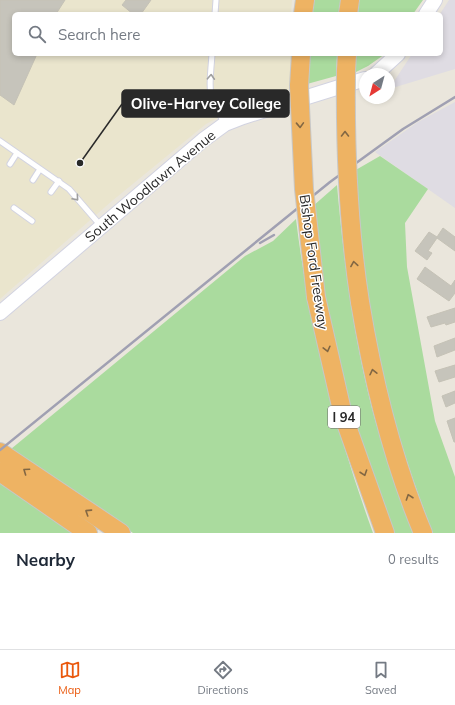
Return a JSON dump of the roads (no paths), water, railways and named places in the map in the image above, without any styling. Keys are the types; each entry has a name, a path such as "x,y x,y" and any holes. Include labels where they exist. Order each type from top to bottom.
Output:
{"highway":[{"path":"303,12 305,0"},
{"path":"348,12 350,0"},
{"name":"Bishop Ford Freeway","path":"301,56 299,86 304,189 316,297 343,415 385,533"},
{"name":"I 94","path":"346,62 345,140 349,216 360,302 370,361 378,396 396,458 423,533"},
{"path":"0,452 88,533"},
{"path":"0,472 121,533"}],"street":[{"path":"427,12 435,0"},
{"path":"383,68 396,56"},
{"name":"South Woodlawn Avenue","path":"0,313 202,140 225,124 359,81"}],"lane":[{"path":"215,12 216,0"},
{"path":"212,56 210,96 213,106 225,124"},
{"path":"0,141 69,189 101,226"},
{"path":"10,164 17,153"},
{"path":"33,180 40,169"},
{"path":"51,192 58,181"},
{"path":"14,208 32,220"}],"railway":[{"path":"0,450 330,182 403,129 455,97"},
{"path":"260,243 274,235"}],"place":[{"name":"Olive-Harvey College","path":"80,163"}]}
